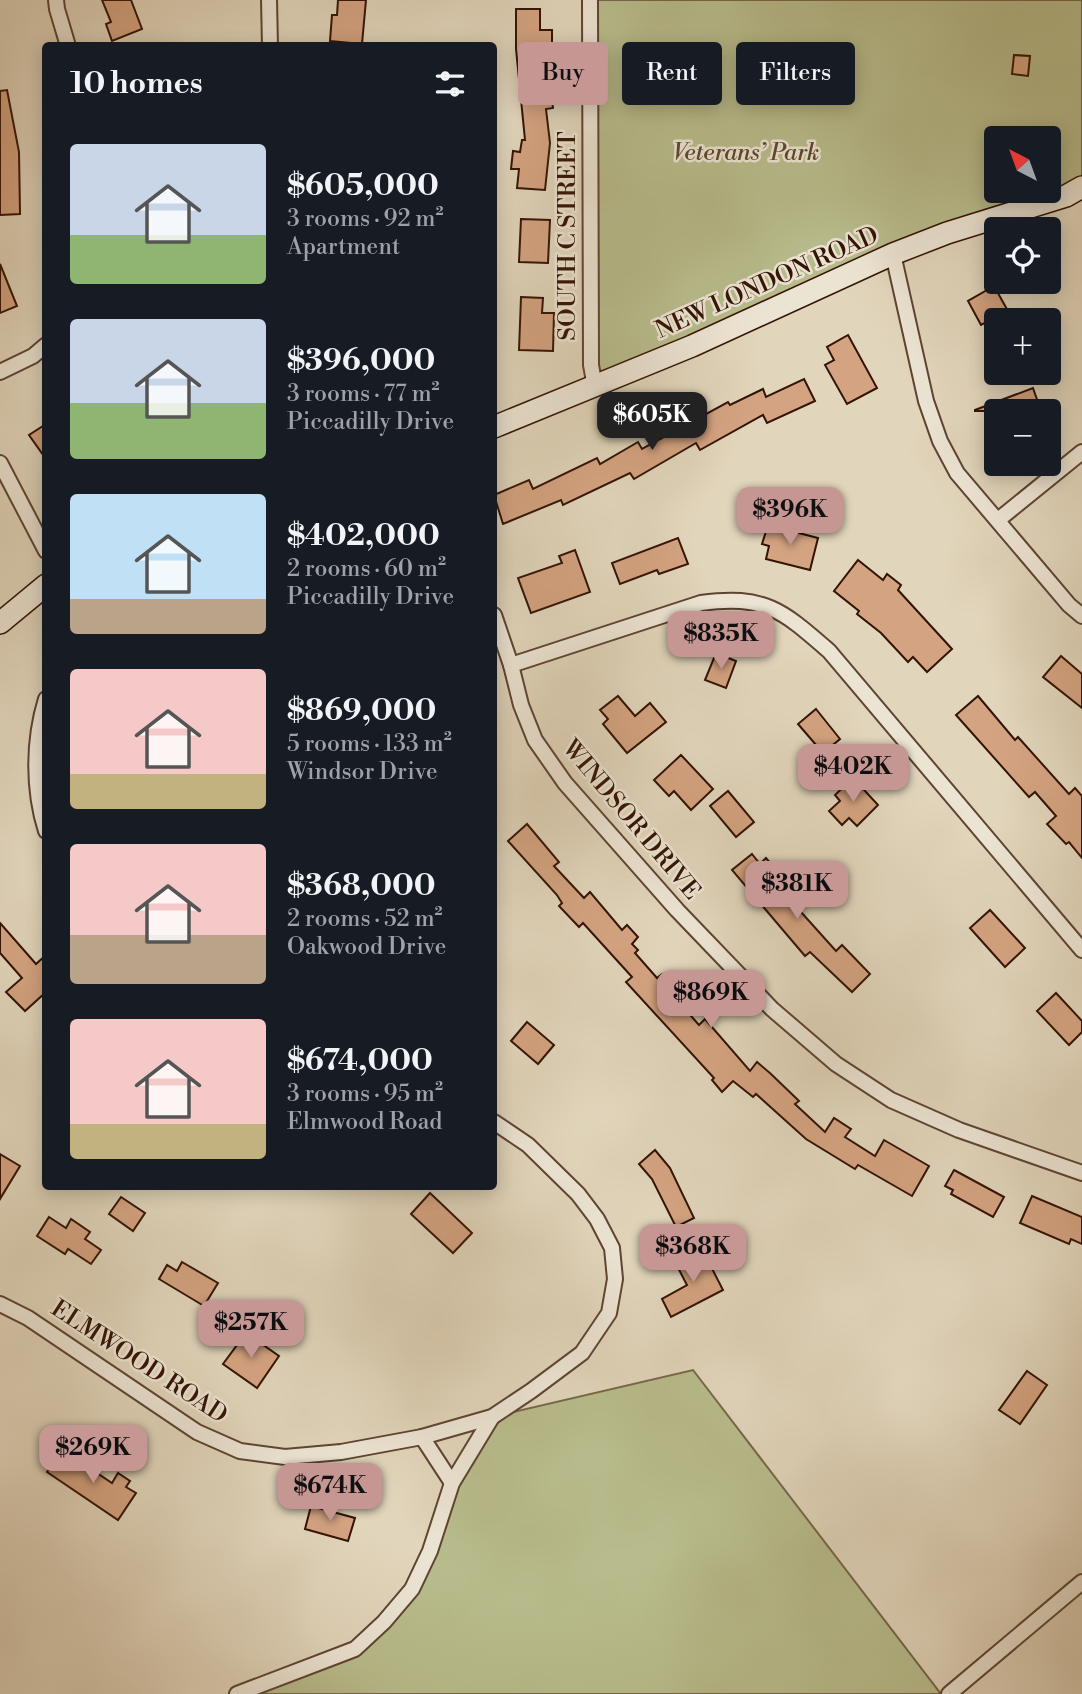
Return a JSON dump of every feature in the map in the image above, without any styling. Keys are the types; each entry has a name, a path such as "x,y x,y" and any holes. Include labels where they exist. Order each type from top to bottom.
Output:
{"street":[{"path":"56,0 67,42"},
{"path":"270,0 270,42"},
{"name":"SOUTH C STREET","path":"590,0 591,352 595,387"},
{"name":"NEW LONDON ROAD","path":"497,426 692,346 894,254 947,233 1077,193"},
{"path":"894,254 926,401 940,441 957,473 1069,605 1082,616"},
{"path":"0,372 33,356 42,348"},
{"path":"998,520 1082,452"},
{"path":"0,463 42,543"},
{"path":"0,623 42,588"},
{"path":"511,665 701,603 726,599 758,602 794,621 829,651 1082,950"},
{"name":"WINDSOR DRIVE","path":"497,624 521,705 535,740 565,783 677,910 772,1009 836,1064 891,1100 959,1130 1082,1174"},
{"path":"42,721 35,759 42,819"},
{"path":"237,1694 355,1649 384,1622 412,1589 430,1550 452,1483 492,1417 582,1353 609,1313 615,1279 612,1248 597,1219 578,1194 528,1145 497,1124"},
{"name":"ELMWOOD ROAD","path":"0,1304 28,1318 197,1432 240,1451 285,1457 341,1452 422,1437 492,1417"},
{"path":"422,1437 452,1483"},
{"path":"949,1694 1082,1582"}],"green space":[{"name":"Veterans’ Park","path":"590,0 1082,0 1082,187 1061,194 1061,126 984,126 984,203 1035,203 994,217 984,217 984,220 947,233 595,387 591,105 608,105 608,42 591,42"},
{"path":"693,1370 941,1694 237,1694 355,1649 412,1589 452,1483 492,1417"}],"building":[{"path":"102,0 131,0 142,29 112,41 106,24 111,22"},
{"path":"338,0 366,0 362,42 330,41 332,15 337,15"},
{"path":"516,9 540,9 540,30 552,30 552,42 518,42 518,69"},
{"path":"1014,55 1030,56 1028,76 1012,74"},
{"path":"7,90 19,152 20,214 0,215 0,91"},
{"path":"522,105 553,105 553,108 546,109 550,143 545,190 517,188 519,169 511,169 513,151 520,152 522,140 525,140"},
{"path":"521,219 550,220 548,263 519,262"},
{"path":"0,264 17,306 0,313"},
{"path":"984,292 984,294 998,294 1006,308 984,308 984,323 981,325 968,301"},
{"path":"521,297 543,298 542,313 554,313 553,351 519,350"},
{"path":"848,335 877,388 847,404 825,365 834,360 827,347"},
{"path":"804,379 815,401 767,423 763,415 700,450 696,443 634,479 630,473 563,505 561,500 503,524 497,505 497,494 529,480 533,489 597,458 600,464 638,442 642,449 728,402 730,405 763,389 766,397"},
{"path":"1033,388 1037,399 1004,399"},
{"path":"42,427 42,453 29,435"},
{"path":"768,525 818,538 810,570 766,559 769,546 762,544"},
{"path":"678,538 688,564 659,574 657,570 620,584 612,563"},
{"path":"575,550 590,592 531,613 518,578 562,563 559,556"},
{"path":"858,560 883,580 887,574 901,585 898,590 952,649 927,672 913,657 908,662 881,633 857,614 859,611 834,591"},
{"path":"716,653 736,661 726,688 705,680"},
{"path":"1061,656 1082,674 1082,708 1043,677"},
{"path":"618,696 635,716 650,703 666,722 627,753 603,724 608,719 600,710"},
{"path":"978,696 1015,740 1018,737 1069,794 1075,788 1082,796 1082,858 1069,842 1066,844 1047,824 1056,816 1035,792 1029,797 956,715"},
{"path":"816,709 840,739 823,753 798,724"},
{"path":"681,755 713,789 691,810 674,791 669,796 654,780"},
{"path":"853,778 878,805 857,826 849,818 842,825 829,811 840,801 835,795"},
{"path":"728,791 754,822 736,837 710,806"},
{"path":"527,824 559,862 554,866 584,898 590,892 622,930 627,925 638,937 632,944 638,950 635,953 657,978 662,974 673,986 668,991 699,1025 705,1019 750,1071 757,1062 799,1101 795,1104 825,1132 834,1118 851,1129 845,1137 875,1156 884,1140 929,1166 912,1196 858,1165 855,1169 806,1139 756,1094 753,1097 733,1081 722,1092 712,1080 714,1078 626,982 632,977 583,923 579,927 559,906 562,903 557,895 508,841"},
{"path":"752,854 760,864 766,858 790,886 783,892 836,951 842,945 870,974 852,992 810,952 805,956 732,870"},
{"path":"990,910 1025,948 1005,967 970,928"},
{"path":"0,923 36,964 42,959 42,996 25,1011 6,992 22,978 0,953"},
{"path":"1056,993 1082,1021 1082,1032 1069,1045 1037,1011"},
{"path":"527,1022 554,1045 538,1064 511,1041"},
{"path":"655,1150 670,1168 694,1218 676,1227 652,1179 639,1164"},
{"path":"0,1154 20,1166 0,1199"},
{"path":"954,1170 1004,1197 993,1217 951,1194 953,1190 945,1186"},
{"path":"430,1193 472,1233 453,1253 411,1214"},
{"path":"1032,1196 1082,1217 1082,1244 1071,1239 1069,1244 1020,1223"},
{"path":"121,1197 145,1213 133,1231 109,1214"},
{"path":"49,1217 66,1228 71,1219 90,1232 85,1239 101,1250 91,1264 68,1249 65,1254 37,1236"},
{"path":"702,1249 723,1290 671,1317 662,1299 687,1285 675,1262"},
{"path":"182,1262 218,1283 204,1306 159,1279 167,1265 177,1271"},
{"path":"246,1333 279,1356 257,1388 223,1364"},
{"path":"1027,1371 1047,1385 1020,1424 999,1410"},
{"path":"63,1450 112,1483 118,1473 130,1481 126,1487 136,1493 118,1520 47,1472"},
{"path":"311,1506 355,1518 348,1541 305,1529"}]}
